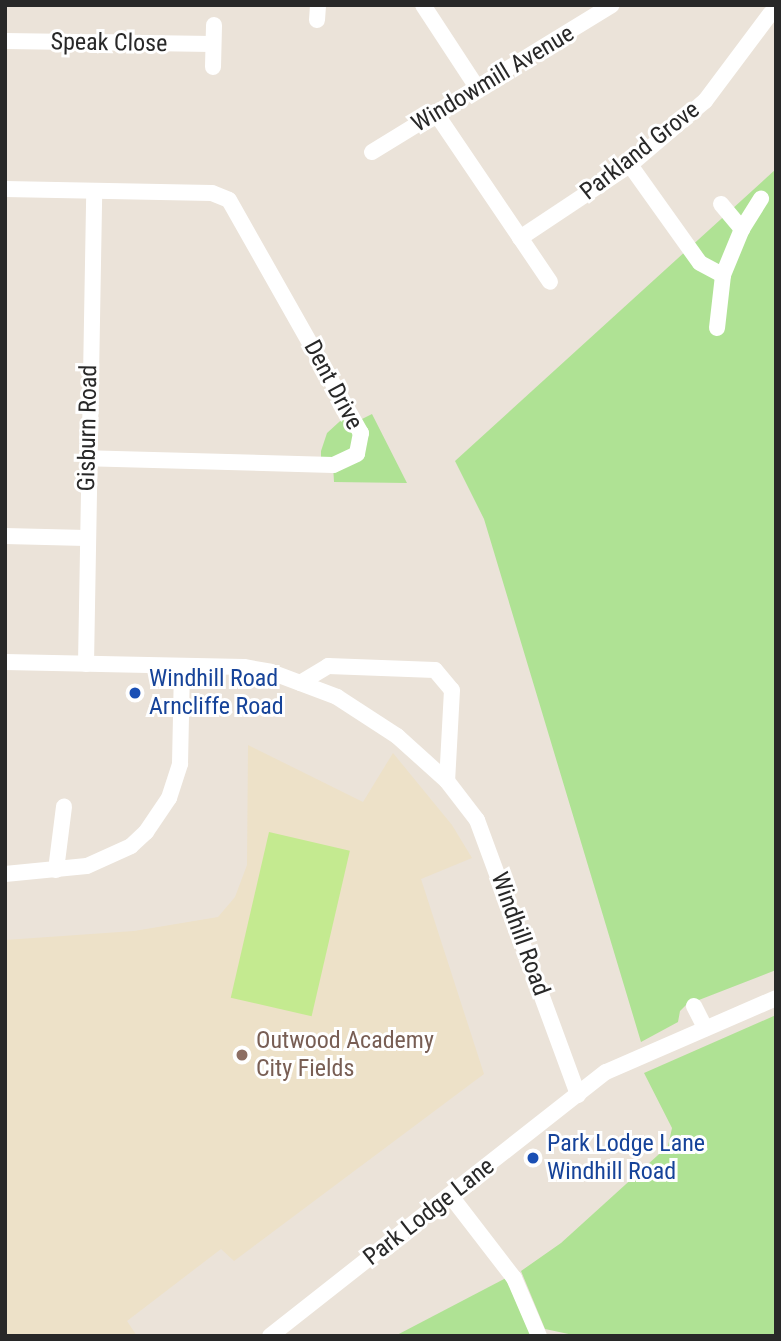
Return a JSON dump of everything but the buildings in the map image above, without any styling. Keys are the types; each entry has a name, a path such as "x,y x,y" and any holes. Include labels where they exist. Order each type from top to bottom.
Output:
{"street":[{"path":"423,5 476,86"},
{"name":"Windowmill Avenue","path":"372,152 612,5"},
{"name":"Parkland Grove","path":"520,239 630,165 705,101 773,16 755,5"},
{"path":"213,67 214,25"},
{"name":"Speak Close","path":"5,41 213,44"},
{"path":"435,112 550,282"},
{"path":"630,165 700,262 723,275"},
{"path":"5,189 94,192"},
{"name":"Gisburn Road","path":"86,664 86,538 94,192"},
{"name":"Dent Drive","path":"88,458 321,466 346,461 361,446 356,423 229,200 212,193 94,192"},
{"path":"717,328 723,275 742,229 761,199"},
{"path":"721,204 742,229"},
{"path":"5,536 86,538"},
{"name":"Windhill Road","path":"5,662 244,667 337,697 397,736 447,781 477,820 578,1095"},
{"path":"5,874 56,870 110,857 131,846 158,817 180,764 183,666"},
{"path":"300,683 328,666 435,670 452,690 447,781"},
{"path":"56,870 64,807"},
{"name":"Park Lodge Lane","path":"270,1336 606,1072 776,998"},
{"path":"694,1006 705,1028"},
{"path":"450,1195 514,1278 539,1336"}],"shaded area":[{"name":"Outwood Academy City Fields","path":"248,745 363,802 393,753 452,825 472,858 421,879 484,1074 234,1261 221,1249 127,1321 137,1336 5,1336 5,940 134,931 218,917 235,897 247,865"}],"green space":[{"path":"776,169 776,970 686,1005 680,1011 678,1022 641,1042 484,519 455,461"},
{"path":"350,412 356,422 372,414 407,483 334,482 333,465 321,466 321,451 327,433"},
{"path":"269,832 350,851 312,1016 231,998"},
{"path":"776,1015 776,1336 578,1336 545,1329 521,1271 561,1243 668,1146 672,1128 644,1073"},
{"path":"506,1278 531,1336 395,1336"}],"place":[{"name":"Windhill Road Arncliffe Road","path":"135,693"},
{"name":"Outwood Academy City Fields","path":"242,1055"},
{"name":"Park Lodge Lane Windhill Road","path":"533,1158"}]}
